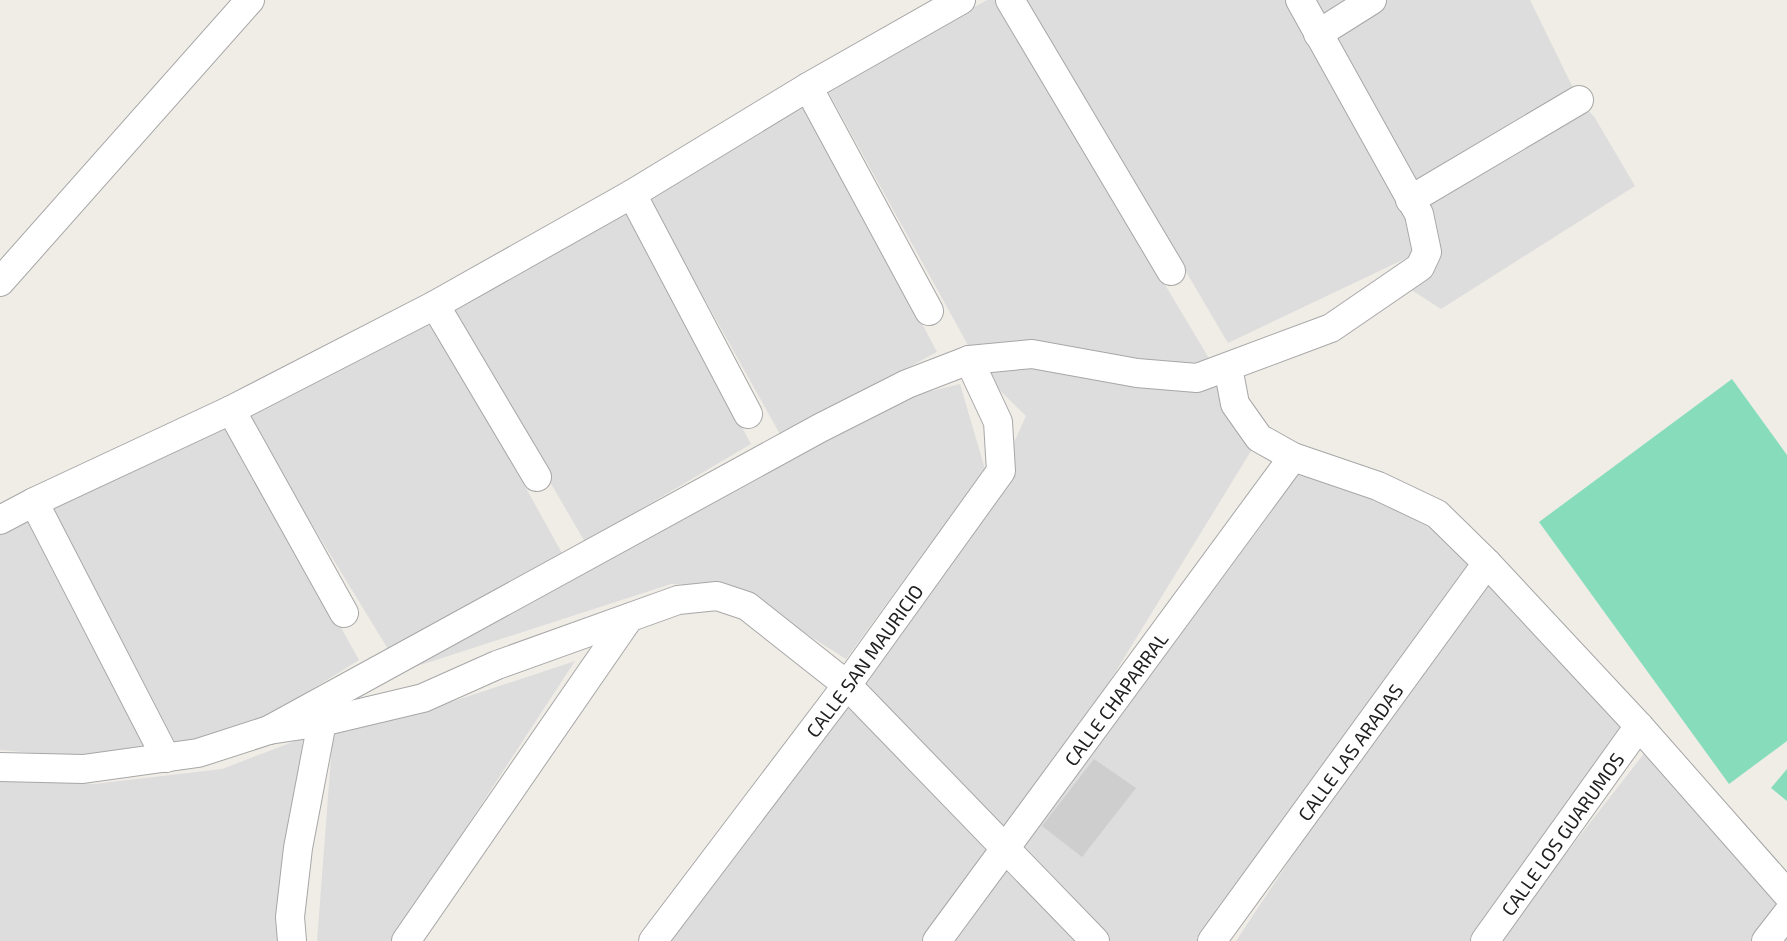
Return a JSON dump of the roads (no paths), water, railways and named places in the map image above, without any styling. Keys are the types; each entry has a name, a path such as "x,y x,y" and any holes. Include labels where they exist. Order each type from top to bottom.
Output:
{"street":[{"path":"0,282 250,0"},
{"path":"0,520 34,502 231,410 435,305 632,194 808,87 960,0"},
{"path":"1010,0 1171,271"},
{"path":"269,730 820,428 907,384 969,360 1032,354 1136,373 1197,378 1331,328 1420,267 1427,252 1419,214 1300,0"},
{"path":"1318,34 1372,0"},
{"path":"808,87 929,311"},
{"path":"1410,200 1579,100"},
{"path":"632,194 748,414"},
{"path":"435,305 537,477"},
{"name":"CALLE SAN MAURICIO","path":"654,941 847,685 1001,471 998,422 969,360"},
{"path":"1228,367 1235,404 1259,438 1293,457 1378,486 1437,514 1486,563 1639,726 1787,894"},
{"path":"231,410 344,613"},
{"name":"CALLE CHAPARRAL","path":"937,941 1293,457"},
{"path":"34,502 166,758"},
{"name":"CALLE LAS ARADAS","path":"1212,941 1486,563"},
{"path":"0,767 83,769 198,753 269,730 322,722 423,698 497,665 678,600 717,596 747,606 847,685 1094,941"},
{"path":"406,941 629,618"},
{"path":"292,941 290,917 298,848 322,722"},
{"name":"CALLE LOS GUARUMOS","path":"1485,941 1639,726"},
{"path":"1766,941 1787,914"}]}
